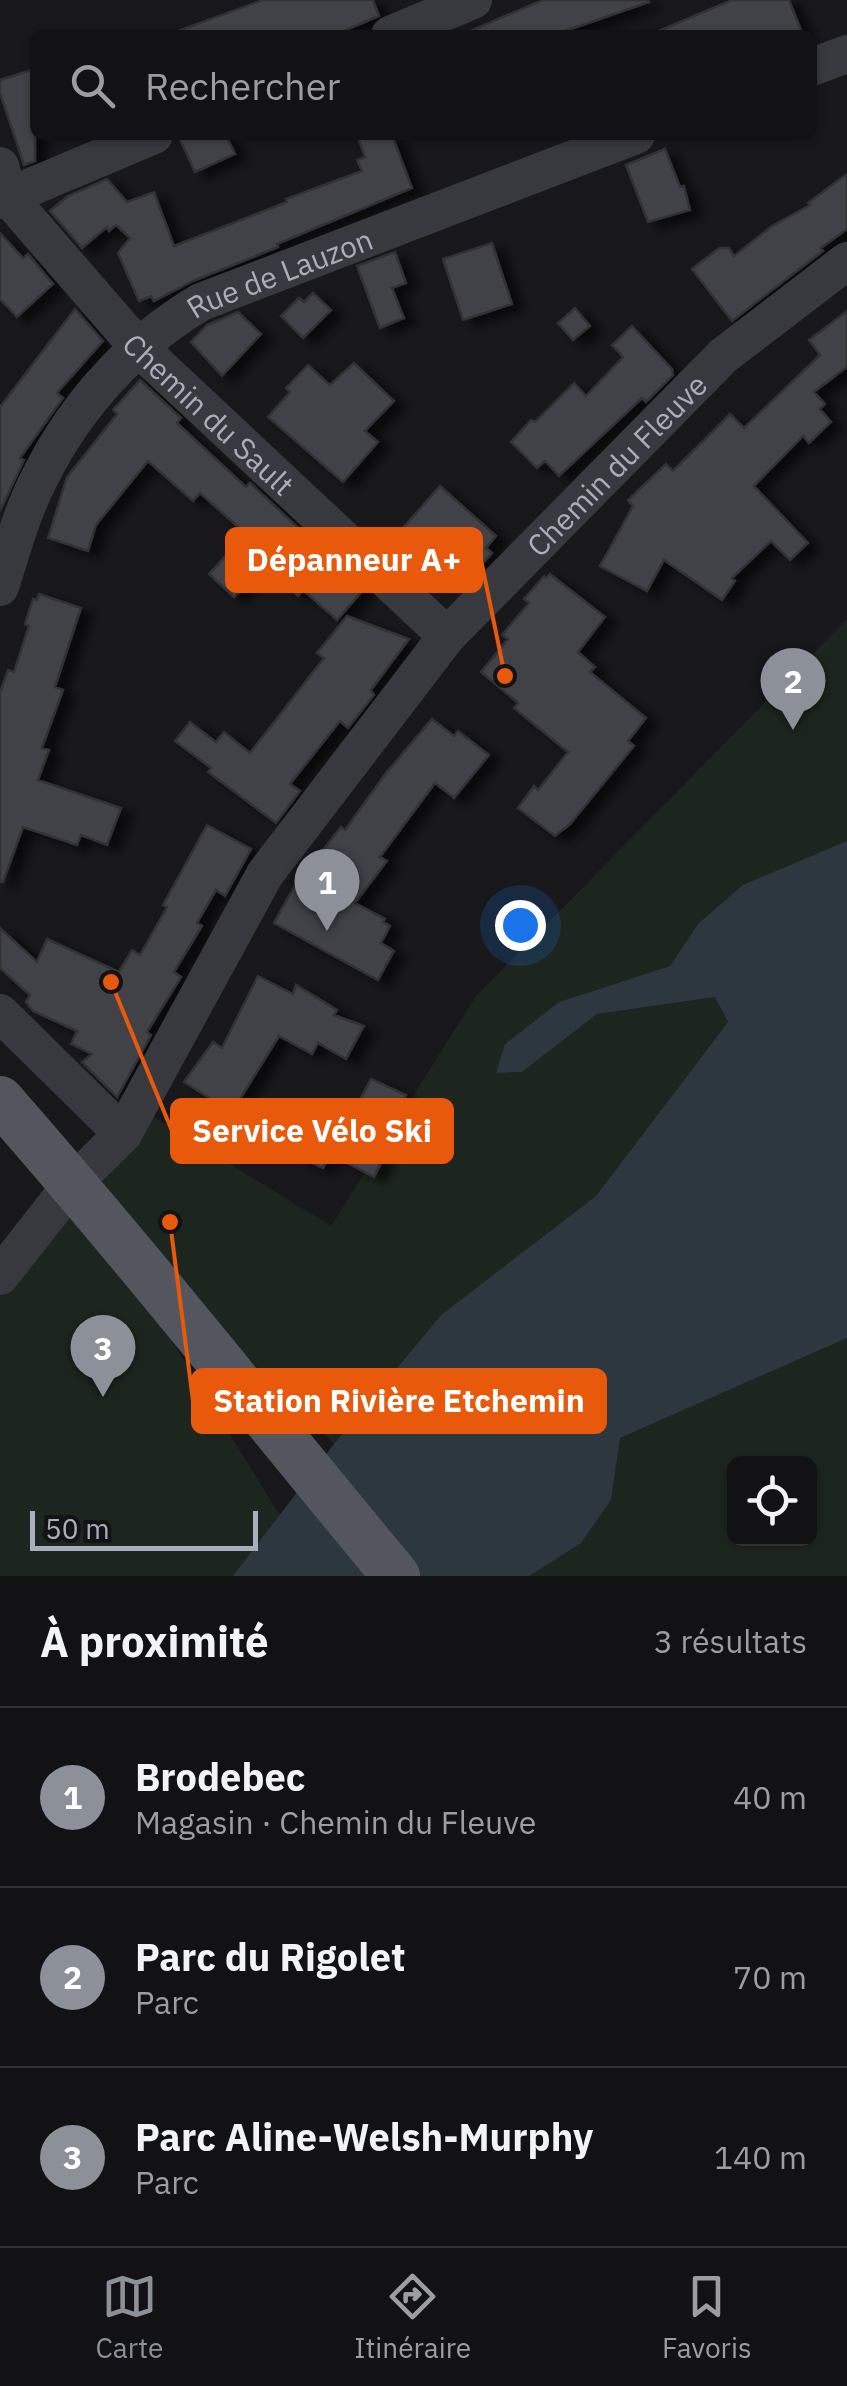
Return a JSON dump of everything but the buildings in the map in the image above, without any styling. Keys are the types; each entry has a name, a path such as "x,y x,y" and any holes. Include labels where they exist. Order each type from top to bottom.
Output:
{"main road":[{"path":"0,1100 73,1183 396,1576"}],"street":[{"path":"402,30 473,0"},
{"path":"817,66 847,54"},
{"path":"3,188 140,140"},
{"name":"Rue de Lauzon","path":"0,587 22,522 48,461 68,427 138,347 167,322 201,302 623,140"},
{"name":"Chemin du Sault","path":"3,188 138,347 447,636"},
{"name":"Chemin du Fleuve","path":"0,1276 73,1183 123,1134 264,874 447,636 723,356 847,261"},
{"path":"0,1013 123,1134"}],"shaded area":[{"path":"847,619 847,841 698,924 670,966 559,1002 505,1044 497,1073 522,1072 597,1014 715,997 728,1022 596,1196 441,1315 334,1444 77,1188 281,1517 234,1576 0,1576 0,1276 137,1107 331,1226 476,996"},
{"path":"847,841 847,1338 620,1438 611,1500 581,1543 529,1576 233,1576 334,1444 441,1315 596,1196 728,1022 715,997 597,1014 522,1072 496,1073 505,1044 559,1002 670,966 698,924 743,885"},
{"path":"847,1338 847,1576 516,1576 619,1438"}],"place":[{"name":"Dépanneur A+","path":"505,676"},
{"name":"Parc du Rigolet","path":"793,730"},
{"name":"Brodebec","path":"327,931"},
{"name":"Service Vélo Ski","path":"111,982"},
{"name":"Station Rivière Etchemin","path":"170,1222"},
{"name":"Parc Aline-Welsh-Murphy","path":"103,1397"}]}
